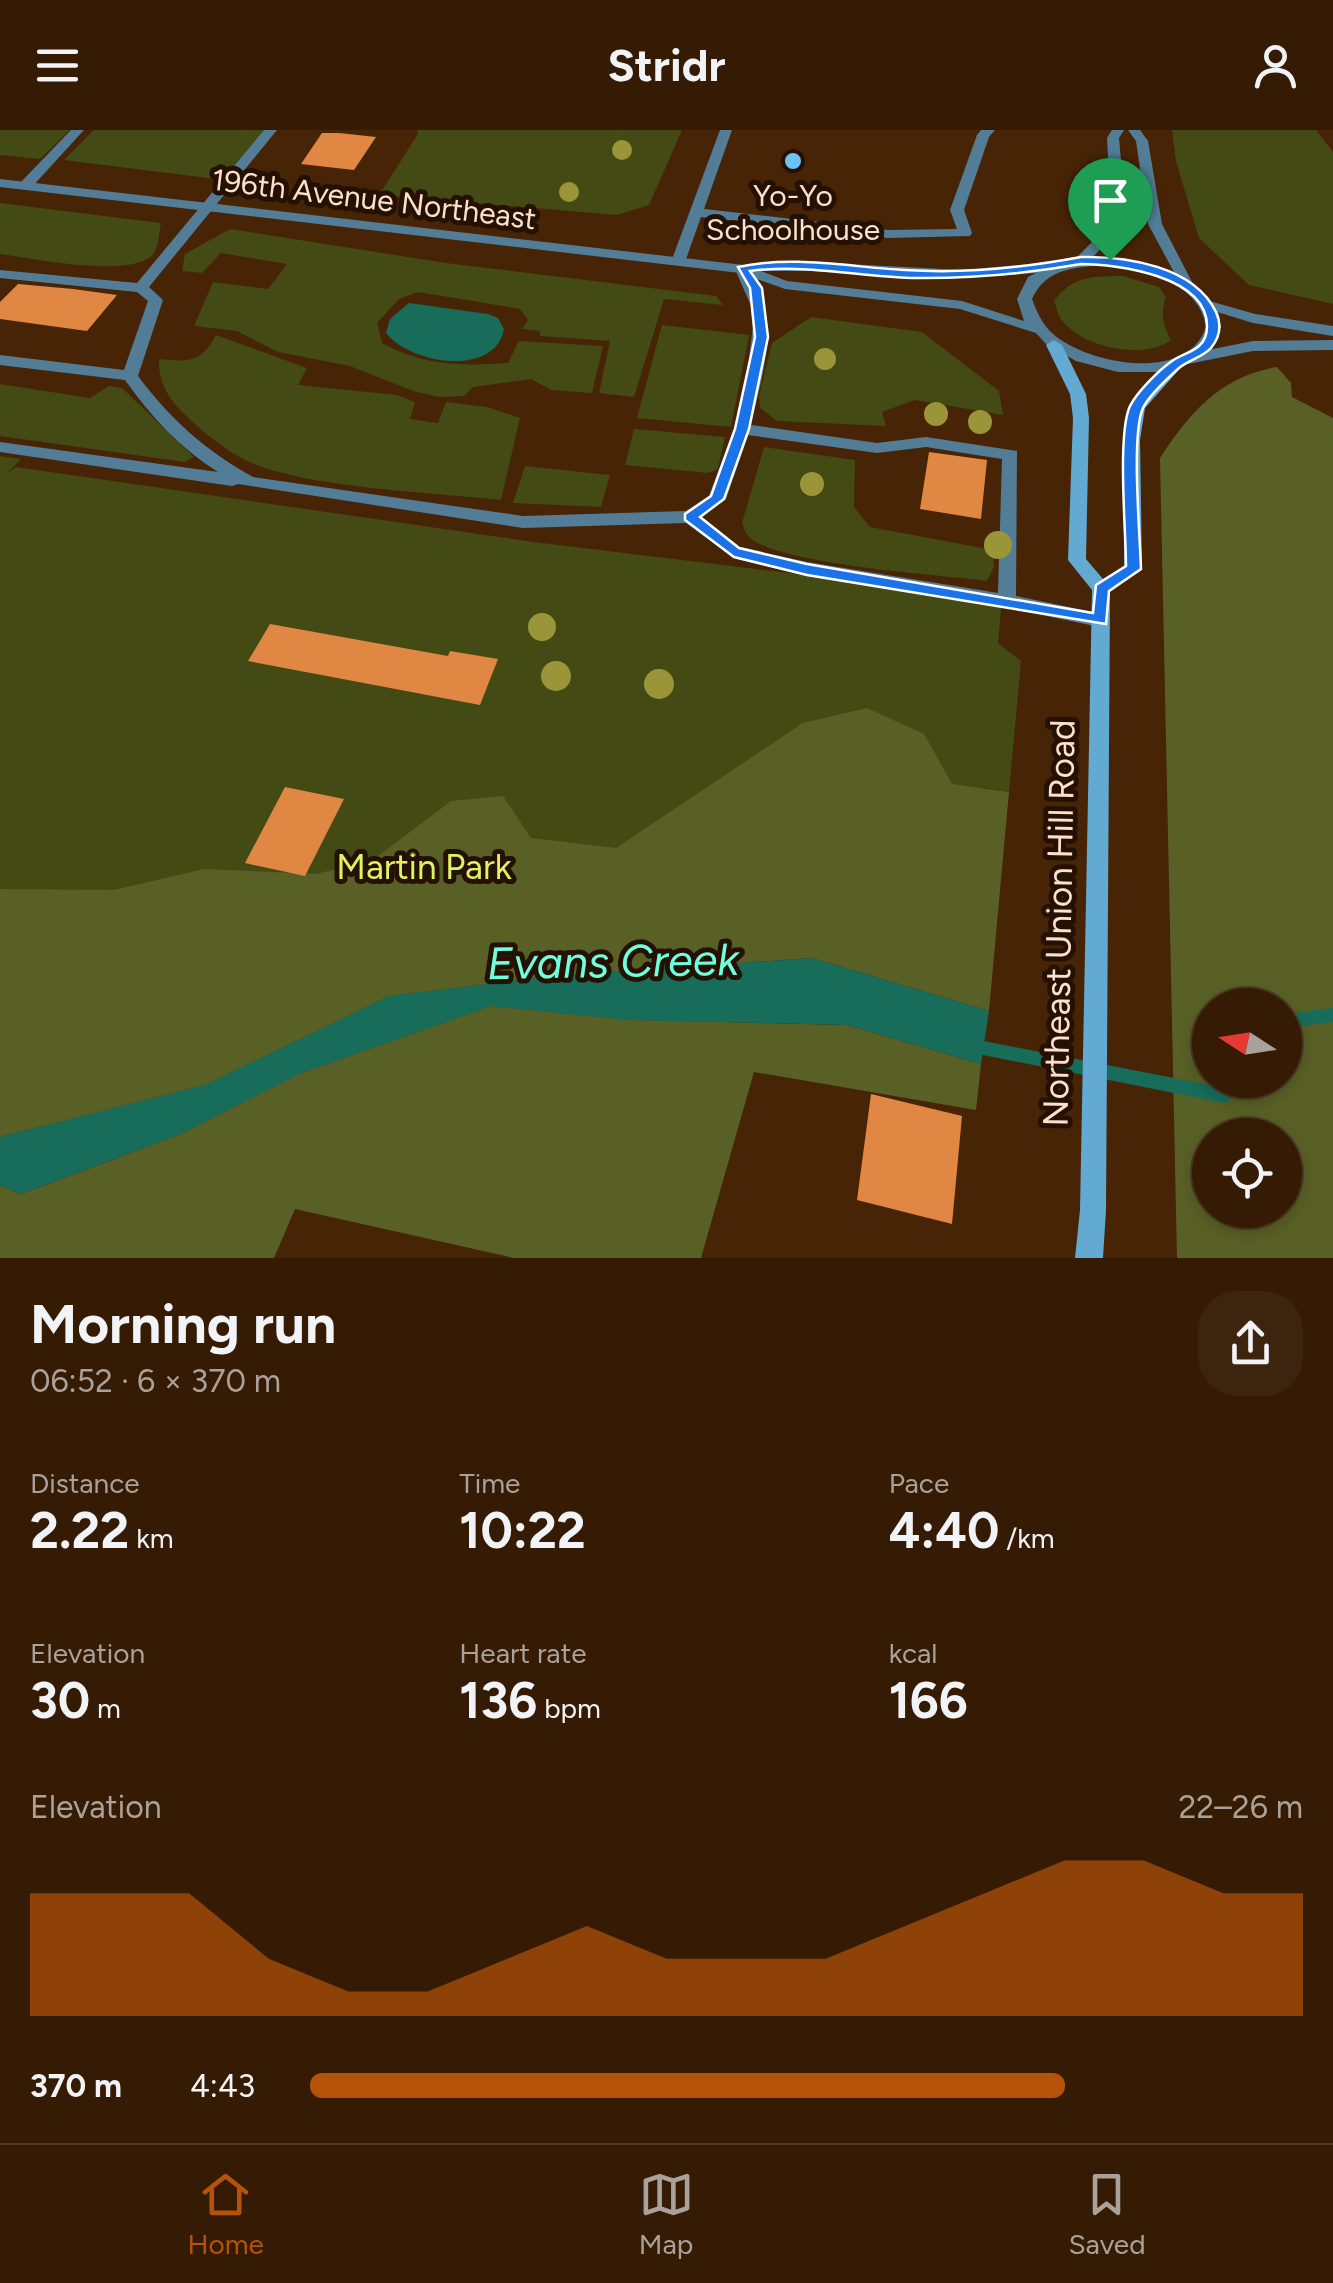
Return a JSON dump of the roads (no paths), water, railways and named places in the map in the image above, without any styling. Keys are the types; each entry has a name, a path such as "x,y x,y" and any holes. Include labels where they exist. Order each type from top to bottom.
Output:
{"main road":[{"path":"1054,345 1078,394 1081,418 1077,560 1102,589 1133,569 1132,440 1136,407 1182,362"},
{"name":"Northeast Union Hill Road","path":"1089,1258 1093,1210 1102,589"}],"street":[{"path":"25,186 78,130"},
{"path":"141,288 271,130"},
{"path":"678,262 726,130"},
{"path":"696,212 888,234 965,233 956,210 983,136 989,130"},
{"path":"1081,261 1107,237 1114,222 1113,138 1118,130"},
{"path":"1134,130 1142,141 1155,224 1191,289 1206,304 1213,319 1212,335 1204,348 1182,362"},
{"name":"196th Avenue Northeast","path":"0,183 742,269 785,284 962,305 1034,329"},
{"name":"196th Avenue Northeast","path":"742,269 790,263 908,274 1012,273 1081,261 1140,265 1191,289"},
{"path":"1062,264 1043,272 1030,284 1024,298 1025,313 1034,329 1054,345 1082,358 1146,368 1254,346 1333,344"},
{"path":"0,448 523,522 690,517 717,499 742,429 762,337 756,288 742,269"},
{"path":"0,274 141,288 156,300 130,376"},
{"path":"1206,304 1253,318 1333,331"},
{"path":"0,360 130,376 162,421 210,462 249,482"},
{"path":"742,429 877,448 926,442 1011,455 1007,601"},
{"path":"690,517 734,552 807,570 1007,601 1100,620"}],"water":[{"path":"409,303 488,314 498,318 504,329 497,345 485,355 469,360 432,358 398,344 386,333 390,319"},
{"path":"812,958 989,1011 981,1064 847,1025 629,1020 491,1006 299,1074 181,1134 21,1194 0,1185 0,1137 205,1085 389,996 561,975"}],"waterway":[{"name":"Evans Creek","path":"1302,1019 1333,1015"},
{"name":"Evans Creek","path":"968,1045 1192,1089"}],"place":[{"name":"Yo-Yo Schoolhouse","path":"793,161"}],"park label":[{"name":"Martin Park","path":"424,867"}]}
